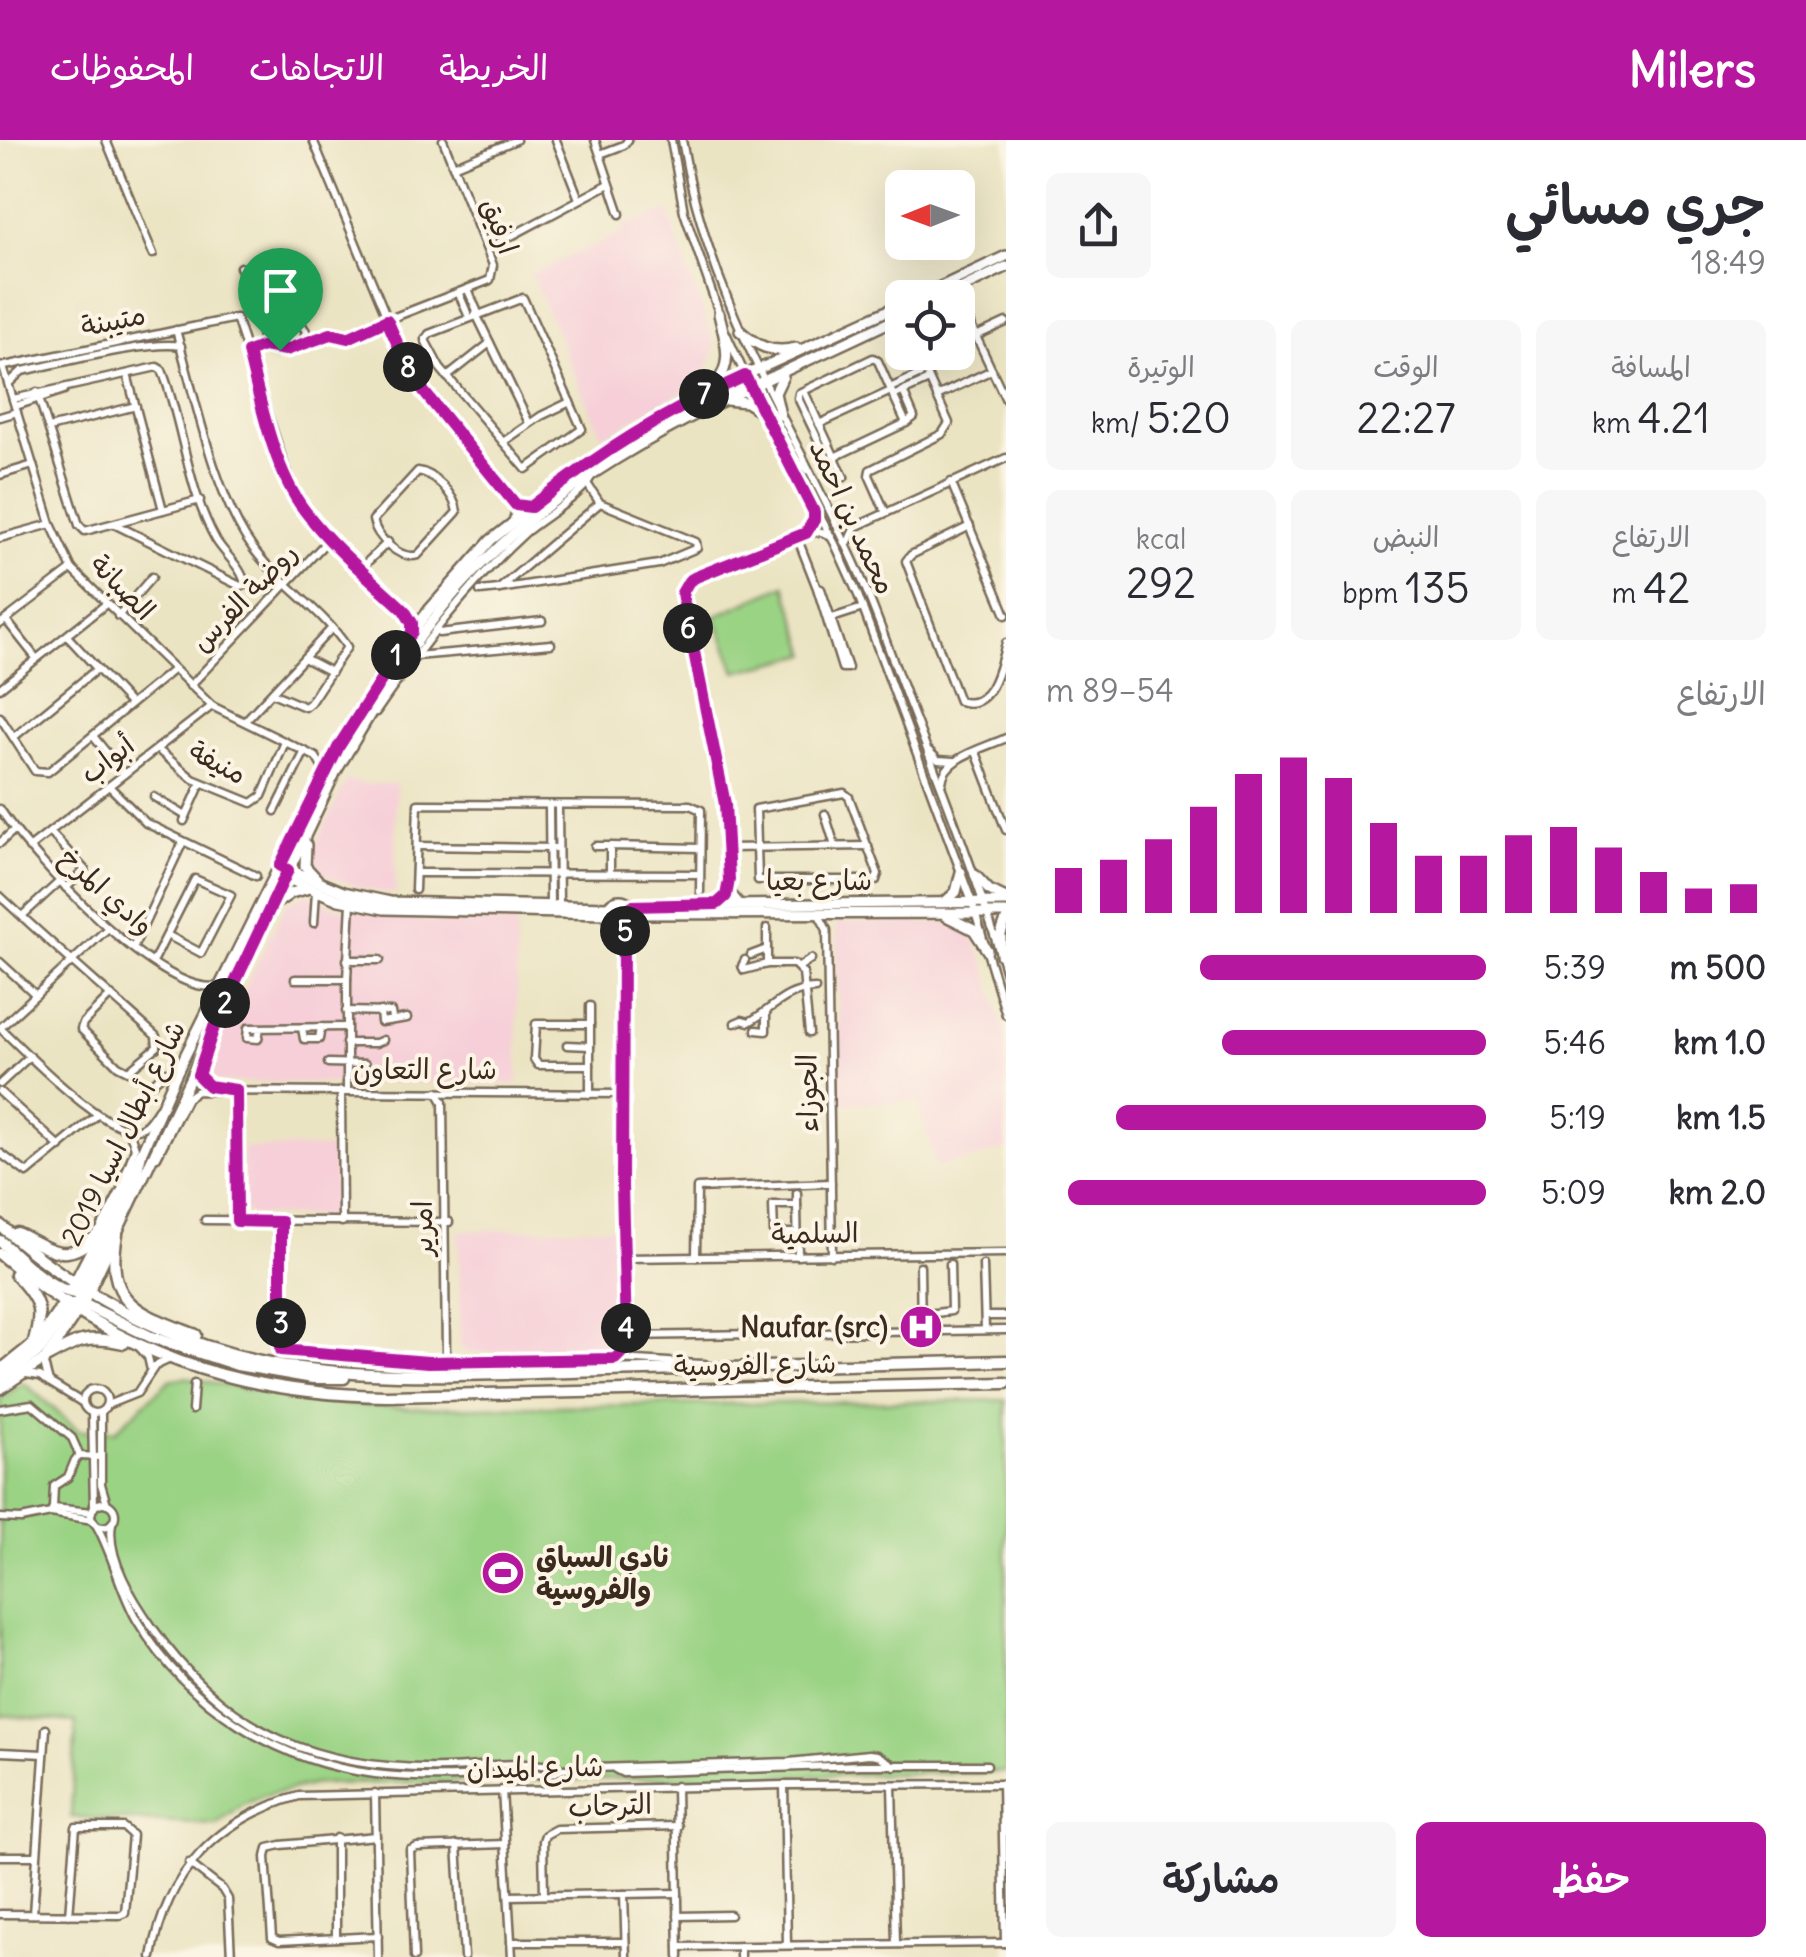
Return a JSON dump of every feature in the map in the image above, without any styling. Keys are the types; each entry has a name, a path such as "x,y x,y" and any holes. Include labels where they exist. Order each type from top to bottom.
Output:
{"highway":[{"path":"0,1380 40,1350 76,1299 134,1181 142,1154"},
{"path":"3,1233 34,1270 76,1299 150,1337 237,1365 314,1378 352,1378 380,1372"},
{"path":"3,1233 19,1234 49,1251 64,1253 82,1247 100,1233"},
{"path":"117,1234 114,1275 118,1288 132,1305 194,1334 269,1356 289,1366"},
{"path":"0,1257 38,1303 40,1324 33,1345"},
{"name":"شارع الفروسية","path":"0,1257 76,1299 137,1346 267,1386 341,1396 1006,1383"},
{"name":"شارع الفروسية","path":"76,1299 250,1358 289,1366 380,1372 1006,1360"},
{"path":"44,1359 81,1339 102,1338 137,1346"},
{"path":"460,1368 583,1366 597,1360"}],"main road":[{"path":"955,280 1006,256"},
{"path":"975,282 1006,267"},
{"name":"شارع أبطال اسيا 2019","path":"339,756 444,604 527,521 594,470 723,400 812,345 885,312"},
{"path":"706,394 726,368 728,347 720,317"},
{"name":"شارع أبطال اسيا 2019","path":"76,1299 113,1204 142,1154 163,1102 366,701 429,610 464,568 512,523 614,444 706,394 794,370 885,324"},
{"path":"740,331 759,346 780,351 832,336"},
{"path":"780,414 776,387 782,377 794,370"},
{"path":"673,426 695,408 754,379"},
{"path":"723,400 741,400 764,413"},
{"path":"318,889 308,872 304,851 332,787 330,774"},
{"path":"282,872 351,903 392,910 609,915"},
{"name":"شارع أبطال اسيا 2019","path":"76,1299 117,1234 150,1169 267,914 282,872"},
{"path":"946,901 956,892 961,872"},
{"path":"975,876 1006,900"},
{"path":"267,914 290,893 318,889 390,902 555,904 609,915 620,927 628,924 633,910 618,900 609,915"},
{"name":"شارع بعيا","path":"633,910 934,913 986,907 1006,900"},
{"name":"شارع بعيا","path":"633,910 740,903 946,901 974,907"},
{"name":"شارع بعيا","path":"986,907 1006,916"},
{"path":"934,913 974,930 987,950"},
{"path":"1000,955 1000,934 1006,916"},
{"path":"0,1370 33,1345 76,1299"},
{"path":"0,1389 44,1359 76,1299"}],"street":[{"path":"106,140 153,254"},
{"path":"313,140 405,361 424,392 513,503 512,523"},
{"name":"ارفيق","path":"248,352 264,346 286,350 331,334 348,338 485,284 492,276 487,249 443,140"},
{"path":"453,166 516,140"},
{"path":"556,140 580,200"},
{"path":"595,140 620,214"},
{"path":"600,154 628,140"},
{"path":"670,140 684,212 720,317 798,462 808,470"},
{"name":"محمد بن احمد","path":"682,140 704,242 740,331 764,413 864,608 974,907 1006,1014"},
{"path":"487,249 609,184"},
{"path":"240,267 264,346"},
{"path":"468,290 475,315"},
{"path":"460,294 475,315 529,423"},
{"path":"523,298 582,429 526,469 447,377 432,356 425,337 475,315 523,298"},
{"name":"متيبنة","path":"1,367 236,318 248,352"},
{"path":"262,335 300,321 306,331 302,344"},
{"path":"1006,322 976,336 1006,400"},
{"path":"176,330 223,491 252,548 348,646 305,707 272,693"},
{"name":"متيبنة","path":"8,384 22,371 169,344 181,346"},
{"path":"447,377 490,344"},
{"path":"248,352 284,473 305,512 404,610 412,623 412,632"},
{"path":"903,392 914,417 906,423 831,458 804,391 873,358 878,361 906,423"},
{"name":"الصبانة","path":"1,367 51,524 72,569 212,706 316,757 339,756"},
{"path":"0,417 39,395 157,367 162,370 200,500 216,540 245,579 243,586 115,524"},
{"path":"886,511 870,470 947,429 949,422 924,370"},
{"path":"937,396 992,370"},
{"path":"127,374 164,510"},
{"path":"891,392 903,392 927,376"},
{"path":"816,425 927,376"},
{"name":"محمد بن احمد","path":"754,379 780,414 847,546 975,876 1006,973"},
{"path":"39,395 82,529 89,532 200,500"},
{"path":"503,442 570,401"},
{"path":"49,428 136,406"},
{"path":"847,546 855,527 1006,458"},
{"path":"0,474 33,466"},
{"path":"339,756 353,752 362,732 453,605 551,511 588,485 594,470"},
{"path":"413,472 426,472 453,498 455,516 414,557 402,555 388,542 374,528 374,516 413,472"},
{"path":"951,481 1006,615"},
{"path":"480,591 659,564 698,548 696,542 600,503 588,485"},
{"path":"806,533 814,520 810,500"},
{"path":"513,503 531,507"},
{"path":"499,589 600,503"},
{"path":"835,522 855,527"},
{"path":"0,538 51,524"},
{"path":"970,526 912,554 906,565 959,702 980,700 1002,676 1006,643"},
{"path":"740,903 732,896 729,880 725,804 682,593 696,577 797,536 822,532 830,536"},
{"path":"797,536 848,668 842,668 829,620"},
{"name":"روضة الفرس","path":"190,686 329,539"},
{"path":"360,569 388,542"},
{"path":"36,658 3,622 72,569"},
{"path":"118,616 152,576"},
{"path":"0,688 106,604"},
{"path":"829,620 864,608"},
{"path":"404,610 416,616 429,610"},
{"path":"435,630 440,633 542,621"},
{"path":"245,721 331,628"},
{"path":"67,636 130,704"},
{"path":"415,656 550,644"},
{"path":"304,658 331,672"},
{"path":"14,737 97,669"},
{"path":"0,717 35,770 48,772 174,670"},
{"name":"أبواب","path":"29,848 212,706"},
{"path":"93,736 124,774"},
{"path":"926,748 938,760 954,761 1006,738"},
{"name":"منيفة","path":"156,749 201,783 243,802 255,802 262,796 285,742"},
{"path":"275,810 304,751"},
{"path":"976,752 1006,830"},
{"path":"316,757 330,774"},
{"path":"942,788 941,776 954,761"},
{"path":"154,797 185,819 201,783"},
{"path":"109,786 140,819 256,876"},
{"path":"993,792 1004,789"},
{"path":"844,793 849,797 878,874 876,880 758,880 755,848 756,809 844,793"},
{"path":"415,890 418,804 698,807 700,892"},
{"path":"554,807 555,904"},
{"name":"وادي المرخ","path":"0,809 62,885 108,929 153,962 200,986 222,985"},
{"path":"825,814 835,846"},
{"path":"0,843 14,830"},
{"path":"22,916 85,870 50,832"},
{"path":"133,948 183,842"},
{"path":"416,846 554,848"},
{"path":"595,846 700,848"},
{"path":"610,846 610,873"},
{"path":"729,848 868,846"},
{"path":"416,873 700,874"},
{"path":"153,962 195,879 231,895 201,953 167,935"},
{"path":"717,904 726,896 729,880"},
{"path":"314,923 318,889"},
{"path":"0,896 111,995 158,1040 157,1046 128,1071 81,1029 111,995"},
{"path":"342,1222 351,903"},
{"path":"814,912 823,919 827,930"},
{"path":"827,930 829,920 838,912"},
{"path":"609,915 622,949"},
{"path":"615,1359 625,1346 626,1336 622,949 628,924"},
{"path":"767,928 767,964"},
{"path":"108,929 0,1028 96,1116 129,1130 143,1128 163,1102"},
{"name":"الجوزاء","path":"827,930 817,989 831,1183 832,1256"},
{"path":"767,949 748,957 742,966 744,970 786,963 799,967 817,989"},
{"path":"799,967 811,959"},
{"path":"347,960 380,960"},
{"path":"0,962 36,995"},
{"path":"296,979 347,978"},
{"path":"200,986 208,996 210,1008"},
{"path":"752,1026 786,995 817,989"},
{"path":"809,1033 817,989"},
{"path":"590,1006 590,1094"},
{"path":"346,1011 391,1012 392,1018 406,1018"},
{"path":"735,1023 742,1020 766,1031 766,1013"},
{"path":"590,1024 536,1024 534,1059 538,1064 590,1065"},
{"path":"214,1027 198,1075 205,1085 232,1090 237,1221"},
{"path":"260,1028 320,1031 346,1027"},
{"path":"302,1031 306,1040 314,1042 320,1031"},
{"path":"346,1042 383,1040"},
{"path":"567,1045 590,1046"},
{"path":"0,1084 30,1056"},
{"path":"328,1063 365,1064"},
{"path":"110,1121 165,1072"},
{"name":"شارع التعاون","path":"150,1169 189,1095 197,1090 622,1094"},
{"path":"0,1092 60,1146"},
{"name":"امرير","path":"436,1092 443,1102 451,1348 460,1368"},
{"name":"امرير","path":"438,1362 446,1356 447,1101 452,1092"},
{"path":"0,1153 27,1173 96,1116"},
{"path":"113,1204 134,1148 129,1130"},
{"path":"696,1257 697,1188 831,1183"},
{"path":"797,1193 798,1256"},
{"path":"797,1205 773,1202 774,1233 798,1233"},
{"path":"205,1220 447,1222"},
{"path":"281,1222 281,1350 438,1362 460,1368"},
{"name":"السلمية","path":"624,1258 1006,1252"},
{"path":"920,1315 950,1312 950,1264"},
{"path":"983,1265 985,1330"},
{"path":"920,1266 921,1332"},
{"path":"985,1316 1006,1316"},
{"path":"626,1336 1006,1330"},
{"path":"137,1346 148,1358 151,1371"},
{"path":"625,1346 637,1359"},
{"path":"44,1359 49,1382"},
{"path":"26,1374 40,1376 84,1404 102,1407 137,1393 151,1371 170,1359"},
{"path":"597,1360 637,1359 744,1368"},
{"path":"192,1410 194,1384"},
{"path":"72,1397 97,1389 102,1407 94,1516 122,1592 138,1622 190,1682 236,1716 293,1749 374,1774 515,1770 551,1774 562,1769 620,1765 789,1762 869,1754 877,1754 895,1766 988,1765"},
{"path":"84,1404 86,1394"},
{"path":"0,1408 32,1404 72,1438 80,1456"},
{"path":"52,1511 54,1486 68,1477 75,1460 80,1456 97,1457"},
{"path":"97,1457 107,1504 115,1515 112,1542 128,1586 190,1682"},
{"path":"94,1516 107,1504"},
{"path":"0,1518 21,1519 52,1511 94,1516 104,1527 112,1523"},
{"path":"34,1914 46,1729"},
{"path":"0,1752 44,1754"},
{"path":"784,1784 787,1945"},
{"name":"شارع الميدان","path":"152,1957 158,1923 189,1863 220,1832 274,1804 307,1794 784,1784 1004,1784"},
{"path":"892,1784 896,1943"},
{"path":"679,1947 1006,1943 1004,1784"},
{"path":"676,1786 679,1957"},
{"path":"502,1790 512,1957"},
{"path":"375,1792 378,1957"},
{"name":"الترحاب","path":"544,1896 543,1841 556,1828 678,1826"},
{"path":"0,1914 69,1915 126,1913 132,1835 123,1827 76,1828 69,1915"},
{"path":"376,1836 281,1845 268,1848 266,1858 272,1938 378,1936"},
{"path":"336,1838 336,1938"},
{"path":"414,1957 409,1852 417,1847 505,1844"},
{"path":"457,1845 464,1957"},
{"path":"0,1856 36,1856"},
{"path":"189,1863 222,1889 228,1900 231,1957"},
{"path":"624,1894 626,1957"},
{"path":"509,1896 678,1894"},
{"path":"678,1916 730,1915"},
{"path":"512,1942 625,1942"},
{"path":"946,1944 946,1957"},
{"path":"740,1946 740,1957"}],"shaded area":[{"path":"667,210 715,346 703,380 602,437 531,274 624,232 622,226"},
{"path":"347,780 396,783 395,894 364,889 316,872 312,852"},
{"path":"307,894 339,908 423,922 516,921 518,1084 216,1082 206,1067 287,902"},
{"path":"836,922 955,923 973,937 986,967 1006,1039 1006,1149 936,1168 917,1101 841,1104"},
{"path":"242,1148 334,1148 334,1209 328,1216 249,1215 243,1207"},
{"path":"613,1227 615,1344 603,1355 493,1356 492,1352 467,1352 460,1347 459,1231"}],"green space":[{"path":"785,585 808,654 736,672 715,616"},
{"name":"نادي السباق والفروسية","path":"185,1377 312,1402 411,1408 1006,1400 1006,1772 316,1784 263,1796 216,1825 71,1817 76,1722 0,1715 0,1398 24,1383 79,1431 115,1431 170,1380"}],"place":[{"name":"Naufar (src)","path":"921,1327"},
{"name":"نادي السباق والفروسية","path":"503,1573"}],"route":[{"path":"387,320 424,392 513,503 531,507 614,444 684,403 745,376 814,512 806,533 696,577 684,586 682,593 725,804 729,880 726,896 717,904 632,906 633,918 623,938 626,1333 624,1350 615,1359 428,1362 281,1350 281,1222 237,1221 236,1090 205,1085 198,1075 199,1067 288,870 280,866 339,746 412,632 412,623 404,610 305,512 284,473 248,352 264,346 280,350 331,334 348,338 387,320"}]}
